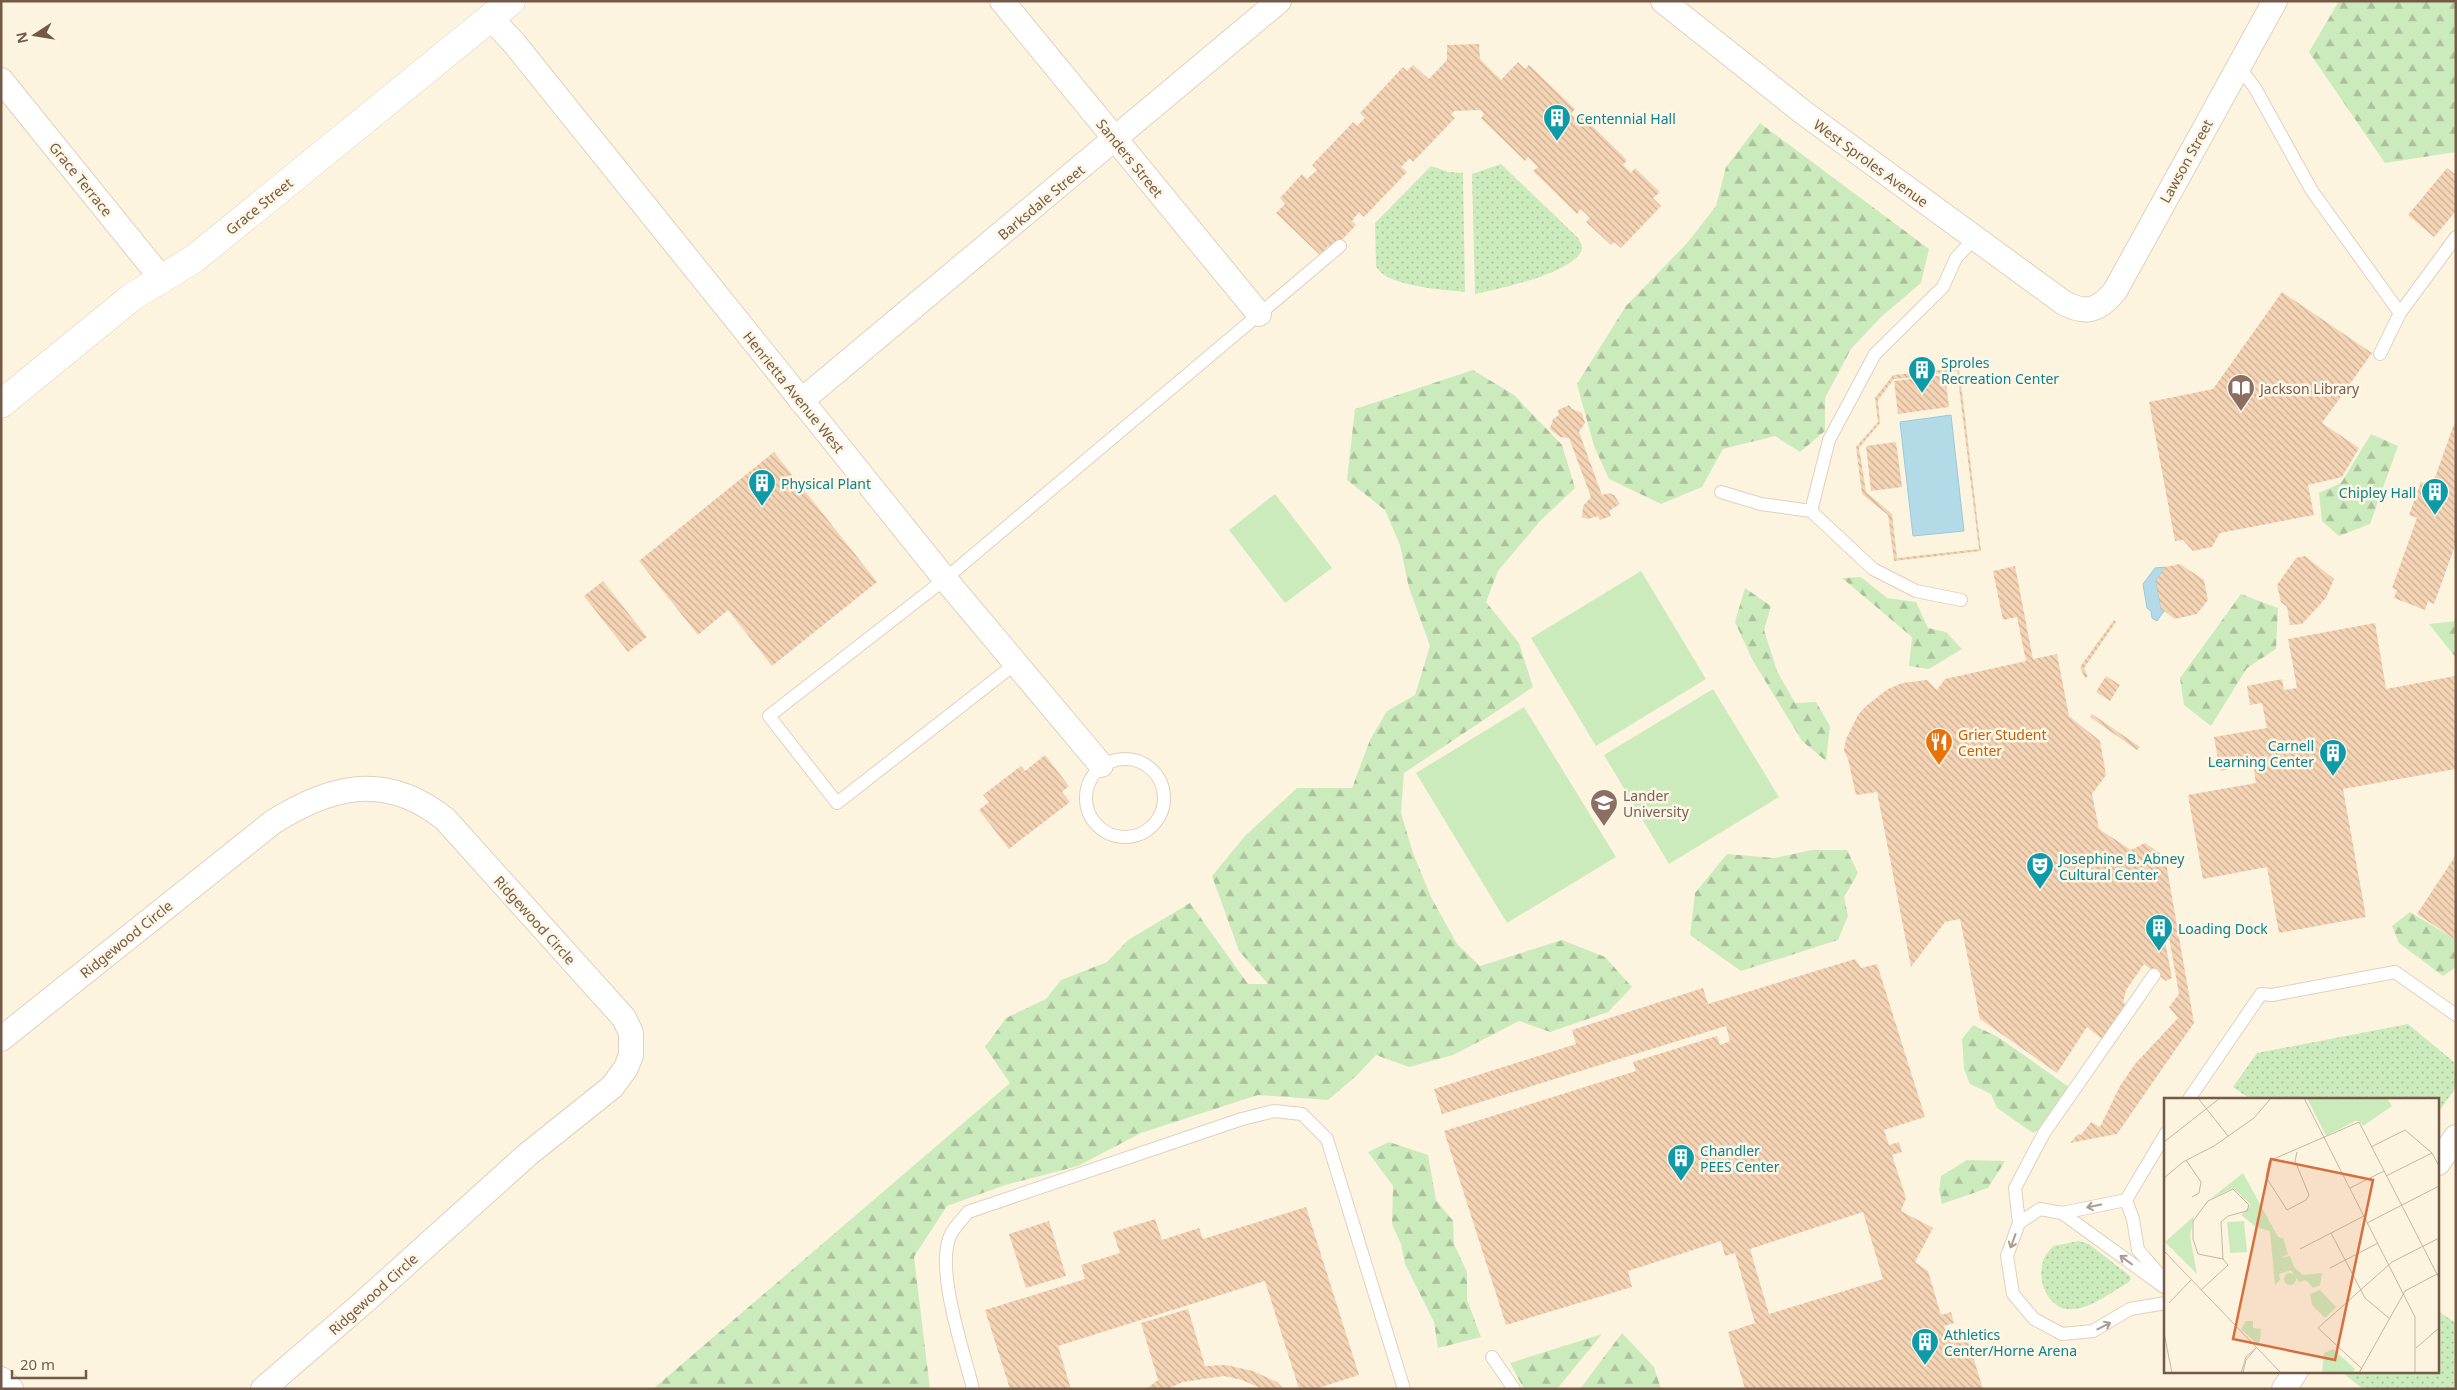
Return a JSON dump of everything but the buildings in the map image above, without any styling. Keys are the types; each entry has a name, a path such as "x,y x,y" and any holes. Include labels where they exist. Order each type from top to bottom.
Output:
{"main road":[{"name":"Grace Street","path":"1,404 132,297 194,259 500,9"}],"street":[{"name":"Sanders Street","path":"1002,1 1259,314"},
{"name":"Barksdale Street","path":"801,401 1279,1"},
{"name":"West Sproles Avenue","path":"1663,1 1804,113 2064,304 2075,309 2088,310"},
{"name":"Lawson Street","path":"2088,310 2104,304 2115,291 2275,1"},
{"name":"Henrietta Avenue West","path":"500,9 514,43 945,579 1101,765"},
{"name":"Grace Terrace","path":"1,80 162,279"},
{"name":"Ridgewood Circle","path":"1,1039 272,822 294,809 326,796 363,789 388,790 407,795 425,803 445,819 624,1018 631,1033 631,1055 626,1068 612,1087 527,1155 357,1309 263,1389"},
{"path":"2440,1159 2456,1137"},
{"path":"1,1379 11,1389"}],"lane":[{"path":"2239,66 2255,88 2312,191 2400,313"},
{"path":"2380,354 2400,313 2456,236"},
{"path":"1811,511 1829,440 1875,354 1944,287 1956,258 1975,238"},
{"path":"1015,664 837,804 770,716 945,579 1340,246"},
{"path":"1721,492 1761,504 1811,511 1873,569 1916,591 1961,600"},
{"path":"1124,757 1148,765 1163,785 1164,810 1149,831 1126,839 1101,831 1087,811 1086,803 1086,786 1101,765 1124,757"},
{"path":"2189,1098 2261,994 2272,995 2394,972 2456,1015"},
{"path":"2154,975 2044,1133 2015,1188 2019,1223 2007,1256 2013,1294 2034,1319 2062,1334 2093,1331 2130,1309 2164,1303"},
{"path":"974,1389 951,1301 945,1262 951,1234 968,1212 1242,1119 1274,1111 1302,1114 1327,1139 1404,1389"},
{"path":"2019,1223 2040,1209 2062,1213 2126,1200 2164,1136"},
{"path":"2126,1200 2133,1219 2138,1250 2164,1280"},
{"path":"2062,1213 2164,1288"},
{"path":"1492,1357 1514,1389"}],"green space":[{"path":"2339,1 2456,1 2456,152 2385,163 2309,52"},
{"path":"1760,123 1929,249 1921,283 1881,317 1851,349 1825,398 1825,431 1800,452 1775,436 1723,449 1702,487 1661,504 1609,479 1594,446 1577,384 1626,306 1688,242 1716,206 1726,167"},
{"path":"1501,164 1578,238 1582,249 1577,257 1551,272 1500,289 1475,294 1472,174"},
{"path":"1431,166 1448,172 1463,173 1465,292 1416,286 1402,282 1381,273 1376,266 1375,223"},
{"path":"1473,370 1514,395 1562,445 1575,488 1541,520 1498,571 1486,602 1519,643 1533,687 1404,773 1401,813 1413,853 1431,897 1457,944 1480,966 1562,940 1605,957 1632,987 1608,1012 1550,1032 1519,1021 1453,1055 1409,1067 1376,1055 1356,1076 1328,1100 1258,1095 1141,1133 1078,1166 1005,1185 947,1206 914,1257 930,1389 653,1389 1010,1083 985,1047 1006,1018 1046,999 1061,980 1107,962 1128,940 1190,903 1248,984 1268,984 1239,951 1212,876 1245,836 1297,788 1352,788 1370,740 1387,711 1415,695 1430,646 1409,588 1400,545 1385,510 1347,480 1355,409"},
{"path":"2371,434 2398,446 2370,524 2339,536 2322,521 2319,493 2341,483"},
{"path":"1275,494 1332,568 1285,603 1229,530"},
{"path":"1641,571 1706,679 1596,746 1531,638"},
{"path":"1861,577 1887,598 1916,602 1928,628 1946,632 1962,649 1929,669 1909,666 1912,637 1842,578"},
{"path":"1745,588 1771,606 1764,630 1777,671 1795,703 1816,702 1830,726 1826,761 1802,741 1753,661 1735,622"},
{"path":"2241,594 2278,608 2276,649 2247,668 2211,726 2184,705 2180,678"},
{"path":"2456,621 2456,658 2429,624"},
{"path":"1713,689 1779,797 1669,864 1604,755"},
{"path":"1524,707 1616,857 1507,923 1416,773"},
{"path":"1812,850 1847,850 1858,873 1844,897 1848,916 1838,940 1741,971 1690,935 1695,893 1727,854 1774,858"},
{"path":"2410,912 2456,940 2456,967 2443,976 2399,943 2392,926"},
{"path":"2408,1024 2454,1062 2456,1087 2440,1110 2440,1098 2249,1098 2233,1087 2257,1053"},
{"path":"1973,1025 1998,1037 2069,1087 2040,1129 2033,1133 1997,1108 1991,1094 1970,1084 1964,1069 1962,1039"},
{"path":"1389,1142 1428,1155 1436,1200 1453,1221 1454,1244 1467,1272 1467,1300 1481,1337 1438,1348 1434,1322 1405,1264 1401,1244 1392,1224 1393,1186 1368,1152"},
{"path":"1967,1160 2005,1161 1988,1188 1942,1204 1939,1190 1941,1176"},
{"path":"2079,1241 2089,1244 2130,1276 2131,1279 2102,1299 2088,1306 2065,1309 2052,1302 2044,1289 2041,1273 2043,1263 2053,1246"},
{"path":"2440,1312 2456,1323 2456,1389 2363,1389 2342,1372 2440,1372"},
{"path":"1622,1333 1654,1367 1661,1389 1580,1389"},
{"path":"1602,1334 1557,1389 1524,1389 1510,1363"}],"water":[{"path":"1951,415 1964,531 1913,536 1900,422"},
{"path":"2165,567 2156,581 2161,609 2164,611 2157,621 2152,618 2151,611 2147,608 2143,584 2155,568"}],"place":[{"name":"Centennial Hall","path":"1557,142"},
{"name":"Sproles Recreation Center","path":"1922,394"},
{"name":"Jackson Library","path":"2241,412"},
{"name":"Physical Plant","path":"762,507"},
{"name":"Chipley Hall","path":"2435,516"},
{"name":"Grier Student Center","path":"1939,766"},
{"name":"Carnell Learning Center","path":"2333,777"},
{"name":"Lander University","path":"1604,827"},
{"name":"Josephine B. Abney Cultural Center","path":"2040,890"},
{"name":"Loading Dock","path":"2159,952"},
{"name":"Chandler PEES Center","path":"1681,1182"},
{"name":"Athletics Center/Horne Arena","path":"1925,1366"}]}
